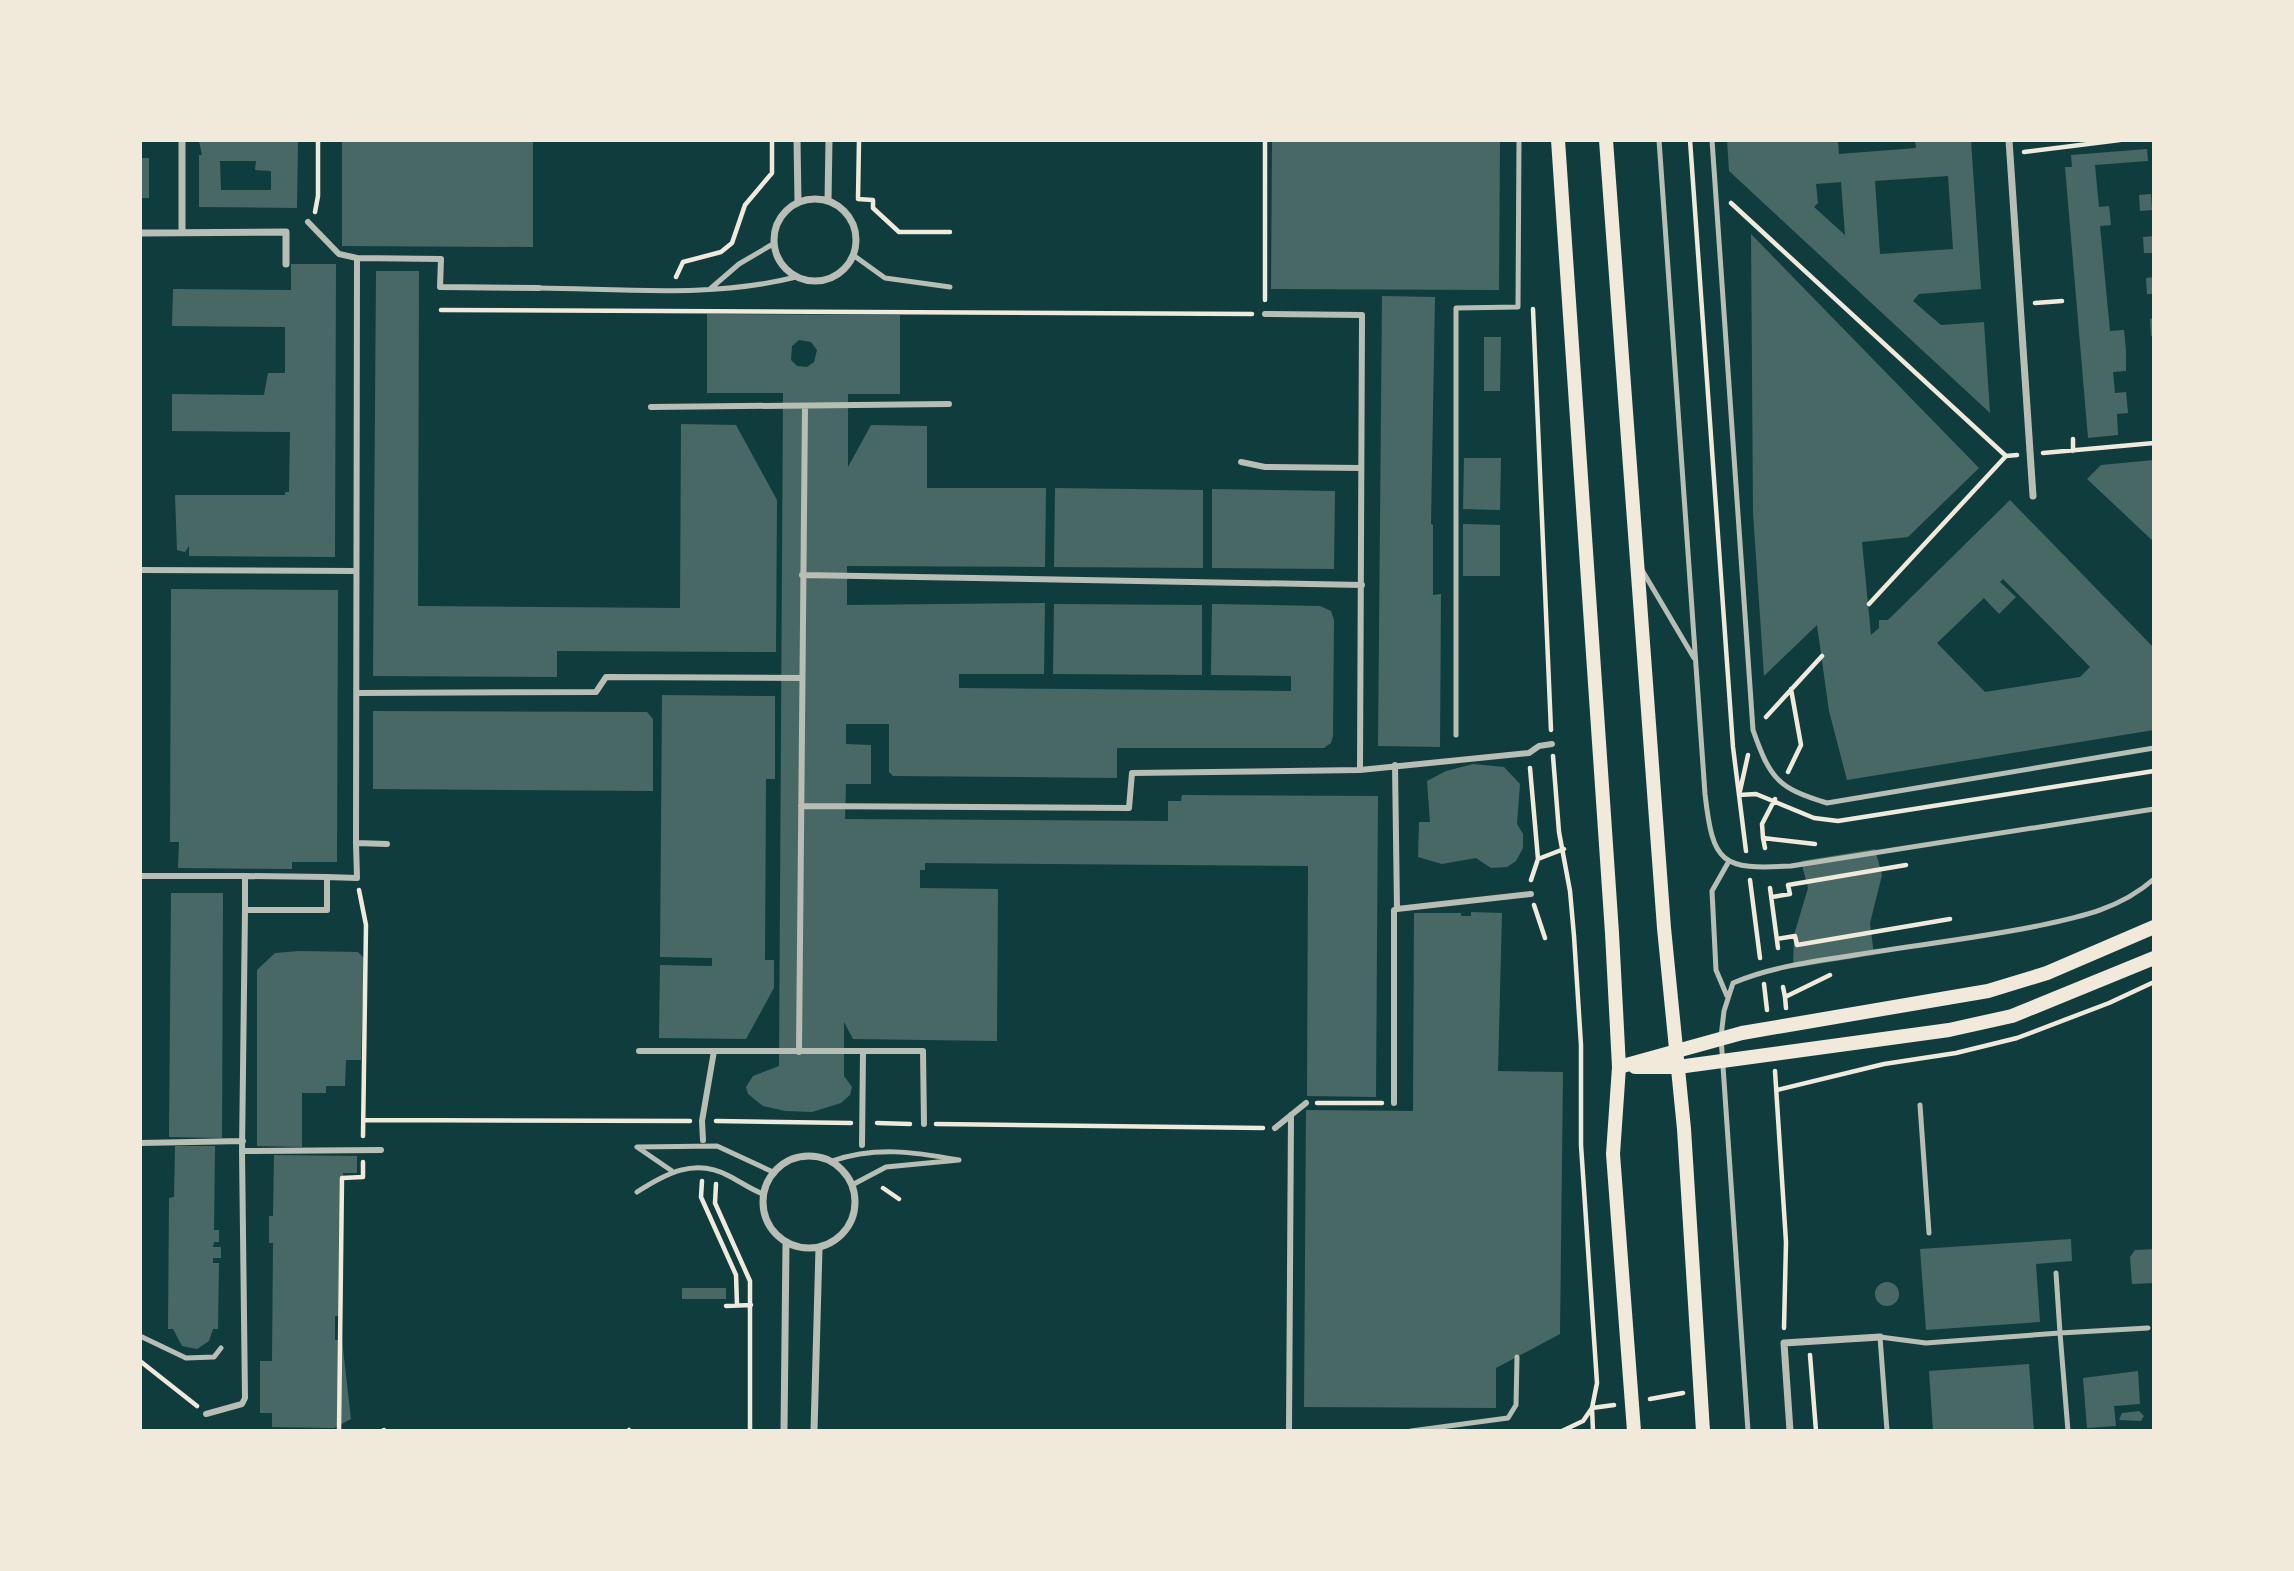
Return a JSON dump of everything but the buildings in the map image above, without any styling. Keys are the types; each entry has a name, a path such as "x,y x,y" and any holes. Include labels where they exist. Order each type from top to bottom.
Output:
{"main road":[{"path":"1558,140 1619,1067 1613,1154 1634,1431"},
{"path":"1606,140 1636,555 1678,1067 1703,1431"},
{"path":"1619,1067 1721,1037 1988,991 2047,973 2154,927"},
{"path":"1619,1067 1678,1067 1949,1030 2012,1016 2154,958"}],"street":[{"path":"182,140 182,232"},
{"path":"797,140 798,202"},
{"path":"828,201 829,140"},
{"path":"2008,140 2033,496"},
{"path":"813,199 828,201 848,215 854,228 853,255 836,276 823,281 796,277 785,269 773,244 779,219 798,202 813,199"},
{"path":"308,222 339,254 357,258 440,259 440,287 539,288"},
{"path":"140,233 286,232 286,264"},
{"path":"140,876 357,878 357,258"},
{"path":"1265,314 1362,315 1360,770"},
{"path":"651,407 949,404"},
{"path":"799,1052 805,407"},
{"path":"1241,462 1265,467 1361,468"},
{"path":"140,570 356,571"},
{"path":"802,575 1362,585"},
{"path":"357,693 596,692 606,677 802,678"},
{"path":"801,806 1129,808 1132,773 1360,770 1529,753 1539,746 1552,744"},
{"path":"1395,765 1397,909"},
{"path":"356,843 387,844"},
{"path":"206,1414 242,1404 245,1398 242,1151 245,876"},
{"path":"245,910 327,910 327,877"},
{"path":"1394,1103 1394,909 1531,894"},
{"path":"639,1051 923,1051 924,1124"},
{"path":"702,1140 702,1121 714,1051"},
{"path":"863,1052 863,1145"},
{"path":"1275,1128 1306,1103"},
{"path":"1289,1431 1291,1115"},
{"path":"140,1143 243,1141"},
{"path":"242,1151 381,1150"},
{"path":"807,1155 832,1161 852,1185 854,1212 850,1224 831,1243 819,1248 808,1249 786,1243 777,1236 764,1217 763,1194 773,1172 794,1157 807,1155"},
{"path":"784,1431 786,1243"},
{"path":"814,1431 819,1248"},
{"path":"1790,1431 1784,1343 1880,1337"}],"lane":[{"path":"1456,735 1456,308 1518,307 1519,140"},
{"path":"1659,140 1695,661 1709,825 1715,848 1729,861 1748,867 1791,866 2154,809"},
{"path":"1712,140 1753,730 1766,768 1797,794 1826,803 2154,748"},
{"path":"709,289 739,264 773,244"},
{"path":"853,255 885,278 950,287"},
{"path":"539,288 756,287 796,277"},
{"path":"1636,555 1647,581 1695,661"},
{"path":"1727,996 1716,970 1712,891 1729,861"},
{"path":"1748,1431 1721,1037 1727,996 1733,983 1762,971 2015,930 2097,913 2141,891 2154,878"},
{"path":"1920,1105 1929,1233"},
{"path":"671,1171 638,1147 717,1146 773,1172"},
{"path":"832,1161 874,1151 907,1151 959,1160 886,1167 852,1185"},
{"path":"637,1192 671,1171 717,1171 763,1194"},
{"path":"2056,1273 2068,1431"},
{"path":"1887,1431 1880,1337 1926,1343 2148,1328"},
{"path":"140,1336 186,1358 214,1357 221,1349"},
{"path":"1410,1431 1508,1418 1516,1405 1517,1357"}],"path":[{"path":"308,222 317,206 318,140"},
{"path":"669,289 683,262 721,252 732,243 745,205 772,173 772,140"},
{"path":"859,140 858,199 873,200 873,208 899,232 950,232"},
{"path":"441,310 1265,314 1265,140"},
{"path":"1690,140 1739,795 1745,840"},
{"path":"2010,153 2120,140"},
{"path":"1715,188 2006,456 1870,604"},
{"path":"1533,302 1533,367 1552,744 1559,832 1570,891 1581,1045 1581,1145 1597,1383 1592,1408 1593,1431"},
{"path":"2020,304 2062,302"},
{"path":"2073,439 2073,451"},
{"path":"2030,455 2154,443"},
{"path":"1739,795 1753,730 1822,656"},
{"path":"1765,848 1762,824 1801,745 1791,690"},
{"path":"1529,753 1538,859 1531,876 1531,894 1545,938"},
{"path":"1763,838 1815,844"},
{"path":"1538,859 1564,849"},
{"path":"1772,897 1790,894 1788,885 1916,864"},
{"path":"1751,887 1760,956"},
{"path":"1770,887 1778,948"},
{"path":"1777,939 1795,936 1797,945 1950,919"},
{"path":"1755,921 1763,920"},
{"path":"1785,997 1835,972"},
{"path":"1783,987 1786,1010"},
{"path":"1774,1065 1786,1242 1784,1343"},
{"path":"1794,1074 1795,1086"},
{"path":"1306,1103 1394,1103"},
{"path":"363,1120 1275,1128"},
{"path":"702,1180 701,1197 736,1275 737,1305"},
{"path":"716,1180 715,1203 750,1281 750,1431"},
{"path":"883,1188 899,1199"},
{"path":"726,1306 751,1305"},
{"path":"1809,1341 1816,1431"},
{"path":"140,1361 206,1414"},
{"path":"1562,1431 1583,1421 1592,1408"}]}
